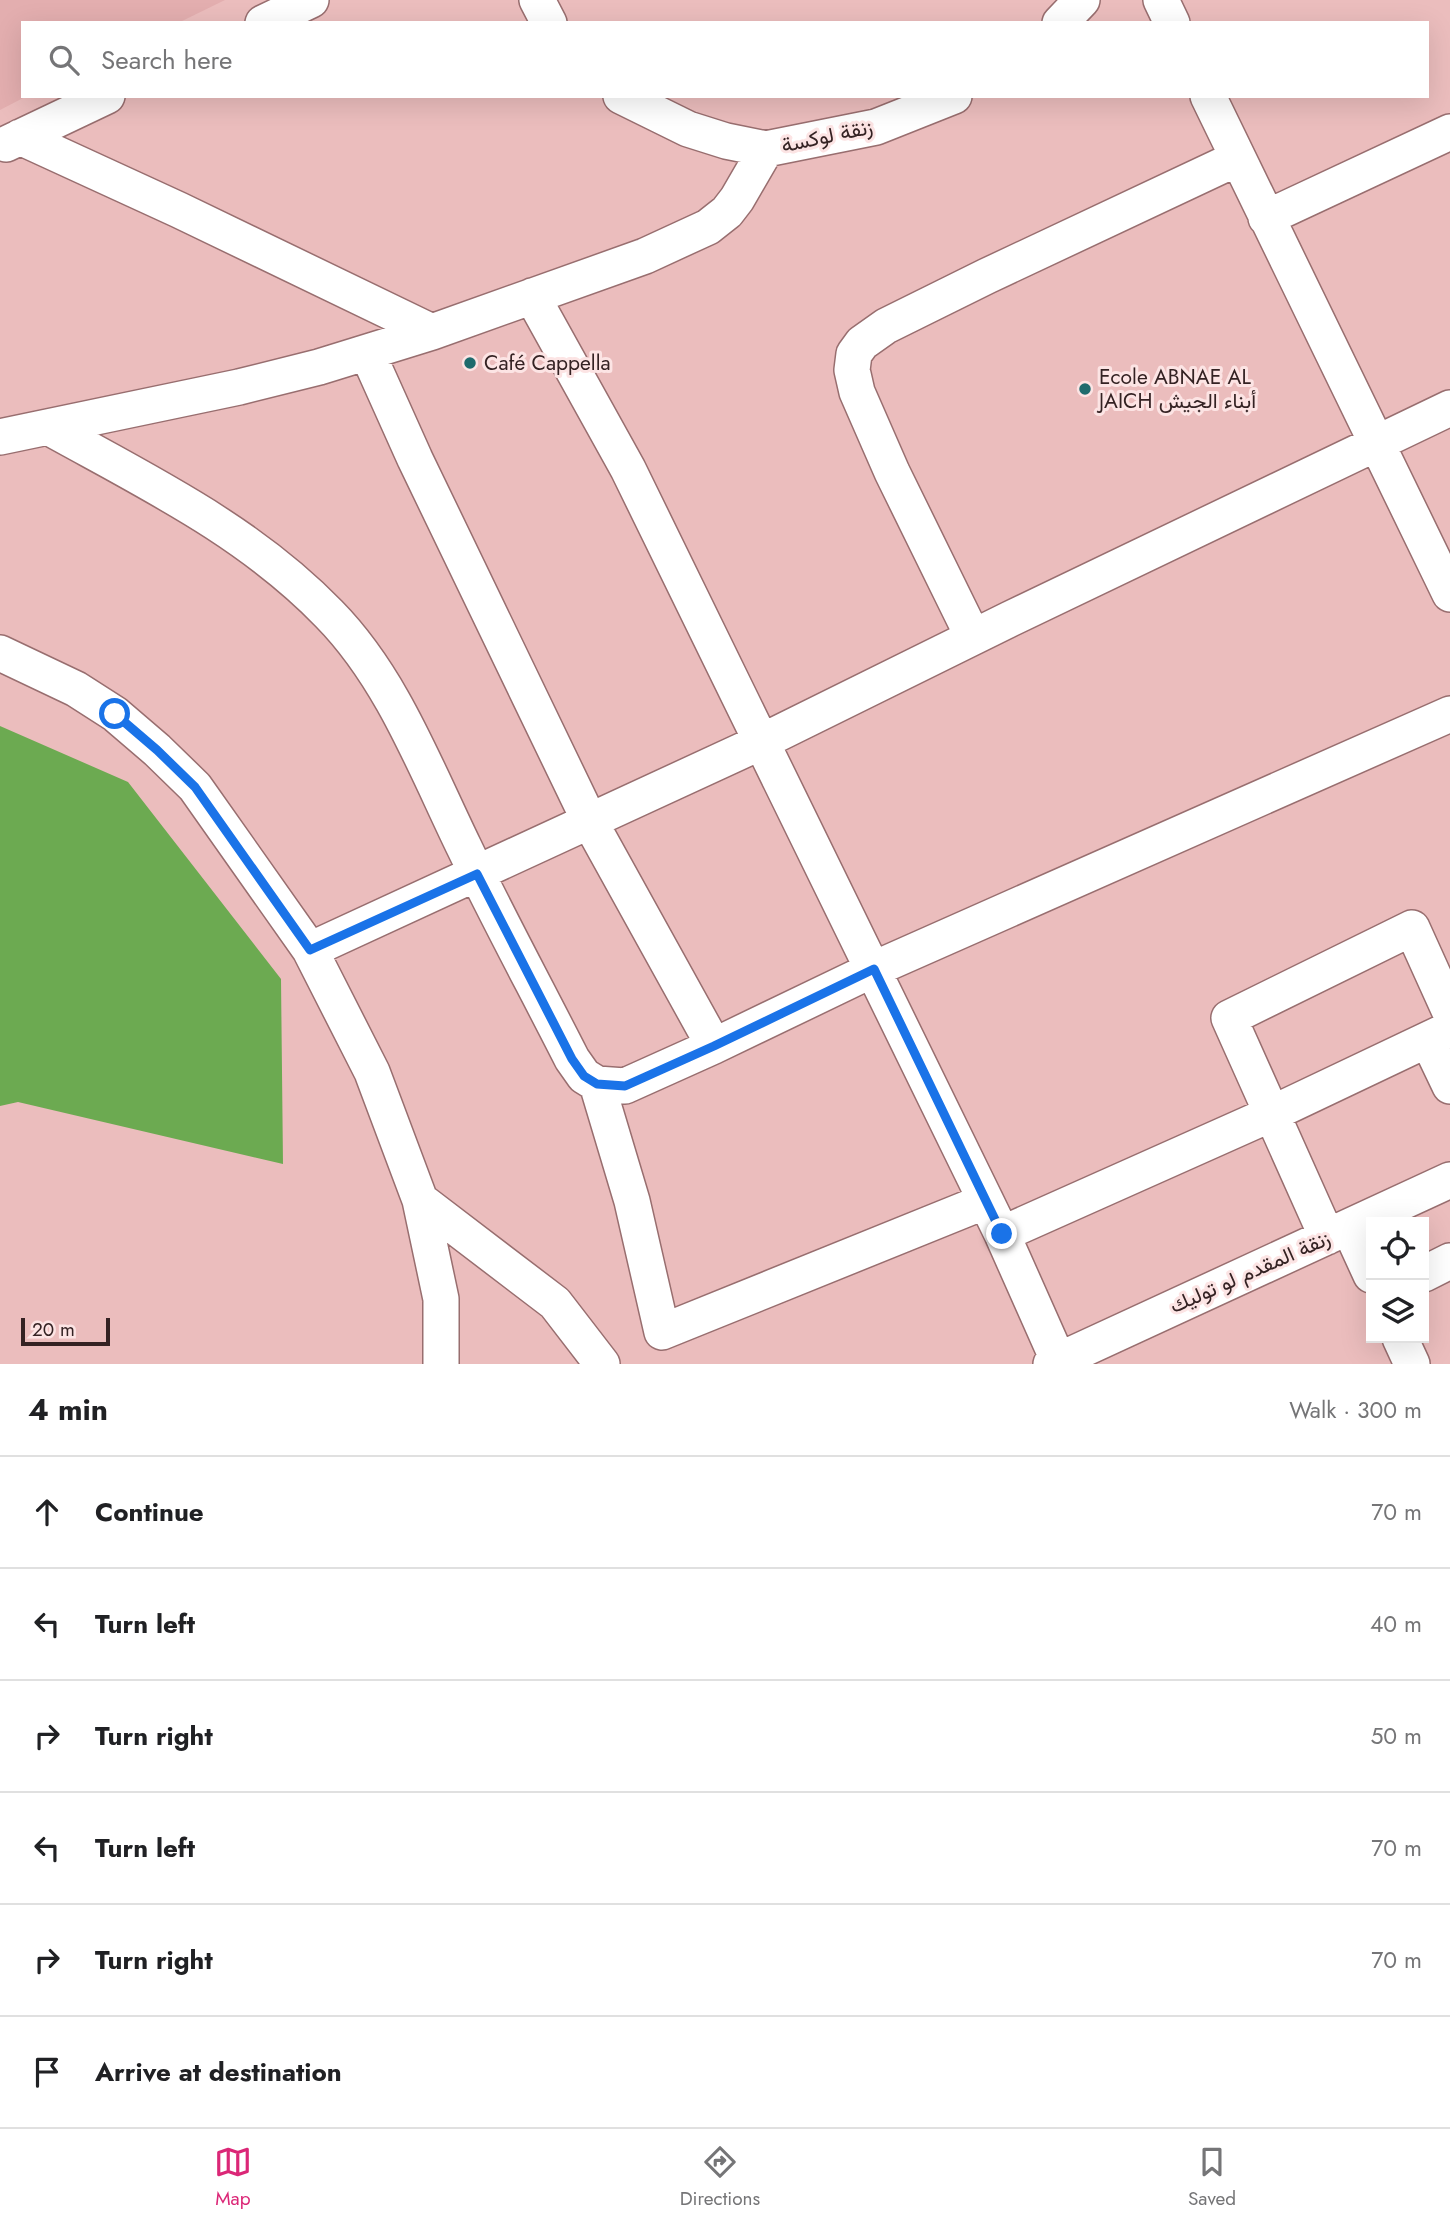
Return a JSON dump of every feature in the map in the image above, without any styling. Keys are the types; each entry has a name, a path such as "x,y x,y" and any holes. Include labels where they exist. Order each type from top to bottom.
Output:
{"street":[{"path":"267,21 311,0"},
{"path":"537,0 548,21"},
{"path":"1062,21 1082,0"},
{"path":"1161,0 1171,21"},
{"path":"10,142 103,98"},
{"name":"زنقة لوكسة","path":"625,98 688,128 726,141 766,149 876,127 949,98"},
{"path":"1209,98 1450,594"},
{"path":"1266,218 1450,132"},
{"path":"10,142 179,210 432,332"},
{"path":"0,437 239,387 366,352 432,332 645,256 708,227 727,212 766,149"},
{"path":"973,637 892,472 857,392 852,370 854,354 862,343 886,327 987,276 1238,158"},
{"path":"532,296 628,468 874,969 1002,1234 1055,1362"},
{"path":"366,352 590,822 714,1046"},
{"path":"310,950 761,741 1450,408"},
{"path":"48,427 215,520 274,564 329,614 363,654 396,706 477,874 572,1059 584,1076 597,1084 625,1086 874,969 1449,717"},
{"path":"0,653 76,689 115,714 157,750 195,787 310,950 372,1072 421,1200 441,1299 441,1364"},
{"path":"1366,1268 1338,1232 1271,1114 1229,1018 1412,928 1450,1012"},
{"path":"1002,1234 1271,1114 1439,1035 1450,1086"},
{"path":"597,1084 632,1201 662,1332 986,1201"},
{"name":"زنقة المقدم لو توليك","path":"1055,1362 1450,1180"},
{"path":"421,1200 555,1303 601,1364"},
{"path":"1429,1272 1450,1261"},
{"path":"1402,1343 1412,1364"}],"shaded area":[{"path":"0,0 225,0 182,21 21,21 21,98 23,98 0,110"}],"green space":[{"path":"0,726 128,782 281,979 283,1164 18,1102 0,1106"}],"place":[{"name":"Café Cappella","path":"470,363"},
{"name":"Ecole ABNAE AL JAICH أبناء الجيش","path":"1085,389"}],"route":[{"path":"115,714 195,787 310,950 477,874 572,1059 584,1076 597,1084 625,1086 874,969 1002,1234"}]}
